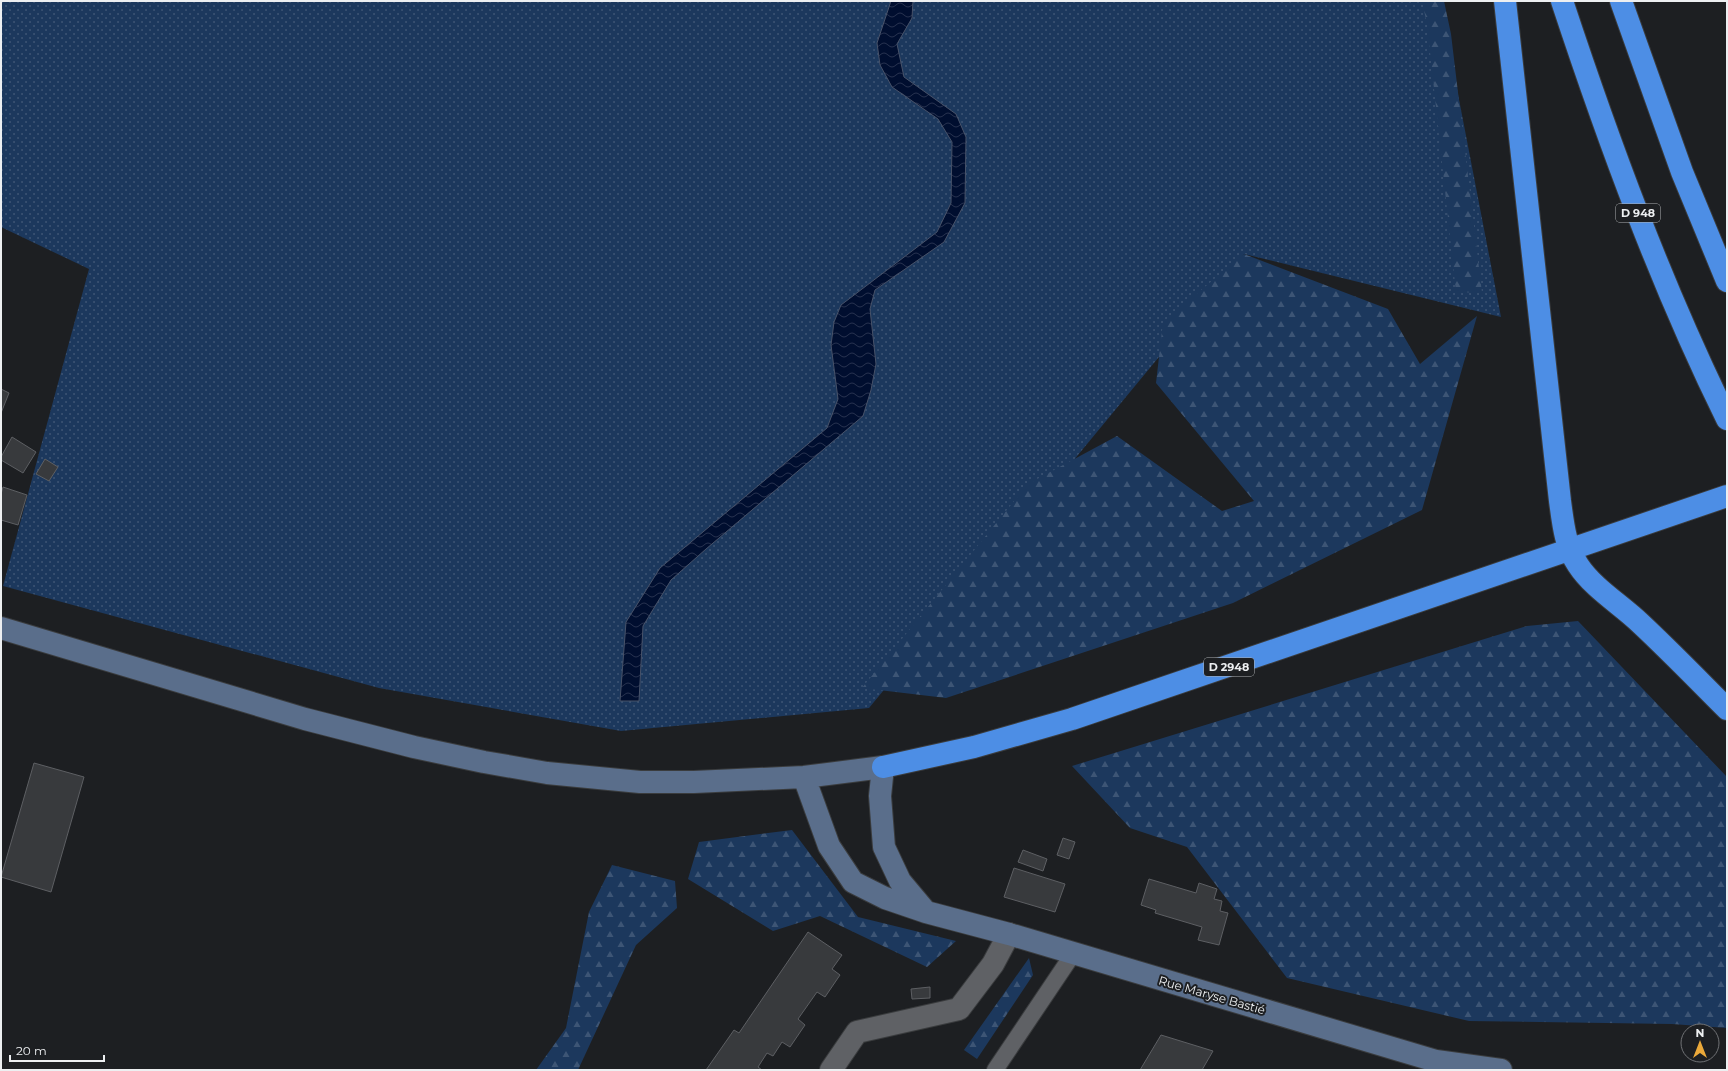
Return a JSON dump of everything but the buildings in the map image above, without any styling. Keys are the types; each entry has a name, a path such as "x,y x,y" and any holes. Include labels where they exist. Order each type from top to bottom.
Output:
{"highway":[{"path":"1505,1 1560,501 1565,533 1570,550 1578,565 1589,579 1640,623 1727,709"},
{"name":"D 948","path":"1562,1 1605,128 1627,186 1696,357 1727,419"},
{"path":"1621,1 1682,172 1727,281"},
{"path":"1570,550 1727,496"},
{"name":"D 2948","path":"883,767 974,747 1072,719 1570,550"}],"street":[{"name":"D 2948","path":"1,628 305,719 414,748 547,773 640,782 694,782 804,777 883,767"},
{"path":"883,767 880,796 884,847 900,881 926,912"},
{"name":"Rue Maryse Bastié","path":"804,777 828,846 853,882 885,898 926,912 1009,934 1436,1061 1500,1070"},
{"path":"831,1070 857,1032 958,1009 993,964 1009,934"}],"lane":[{"path":"995,1070 1073,954"}],"green space":[{"path":"1,1 1440,1 1501,317 1244,254 869,708 621,731 379,688 3,586 89,269 1,227"},
{"path":"1422,1 1444,1 1451,34 1482,293 1456,292 1427,24"},
{"path":"1244,254 1388,309 1420,364 1477,316 1422,510 1233,603 946,698 862,688 1028,484 1117,436 1222,511 1254,501 1156,383 1163,322"},
{"path":"1578,621 1727,777 1727,1028 1720,1027 1720,1023 1680,1023 1680,1025 1469,1021 1287,978 1187,847 1130,828 1072,766 1527,626"},
{"path":"792,830 858,917 956,941 927,967 820,916 773,931 688,879 699,842"},
{"path":"612,865 675,881 677,908 636,945 578,1070 536,1070 566,1028 589,912"},
{"path":"1029,958 1033,975 977,1059 964,1050"}],"water":[{"path":"891,1 913,1 912,18 897,44 904,77 956,114 966,137 965,203 944,242 875,290 870,309 876,364 871,390 863,416 671,580 643,626 639,701 620,701 626,622 660,568 827,428 838,399 831,345 834,322 841,305 937,232 951,203 952,142 938,119 892,87 880,65 877,43"}]}
